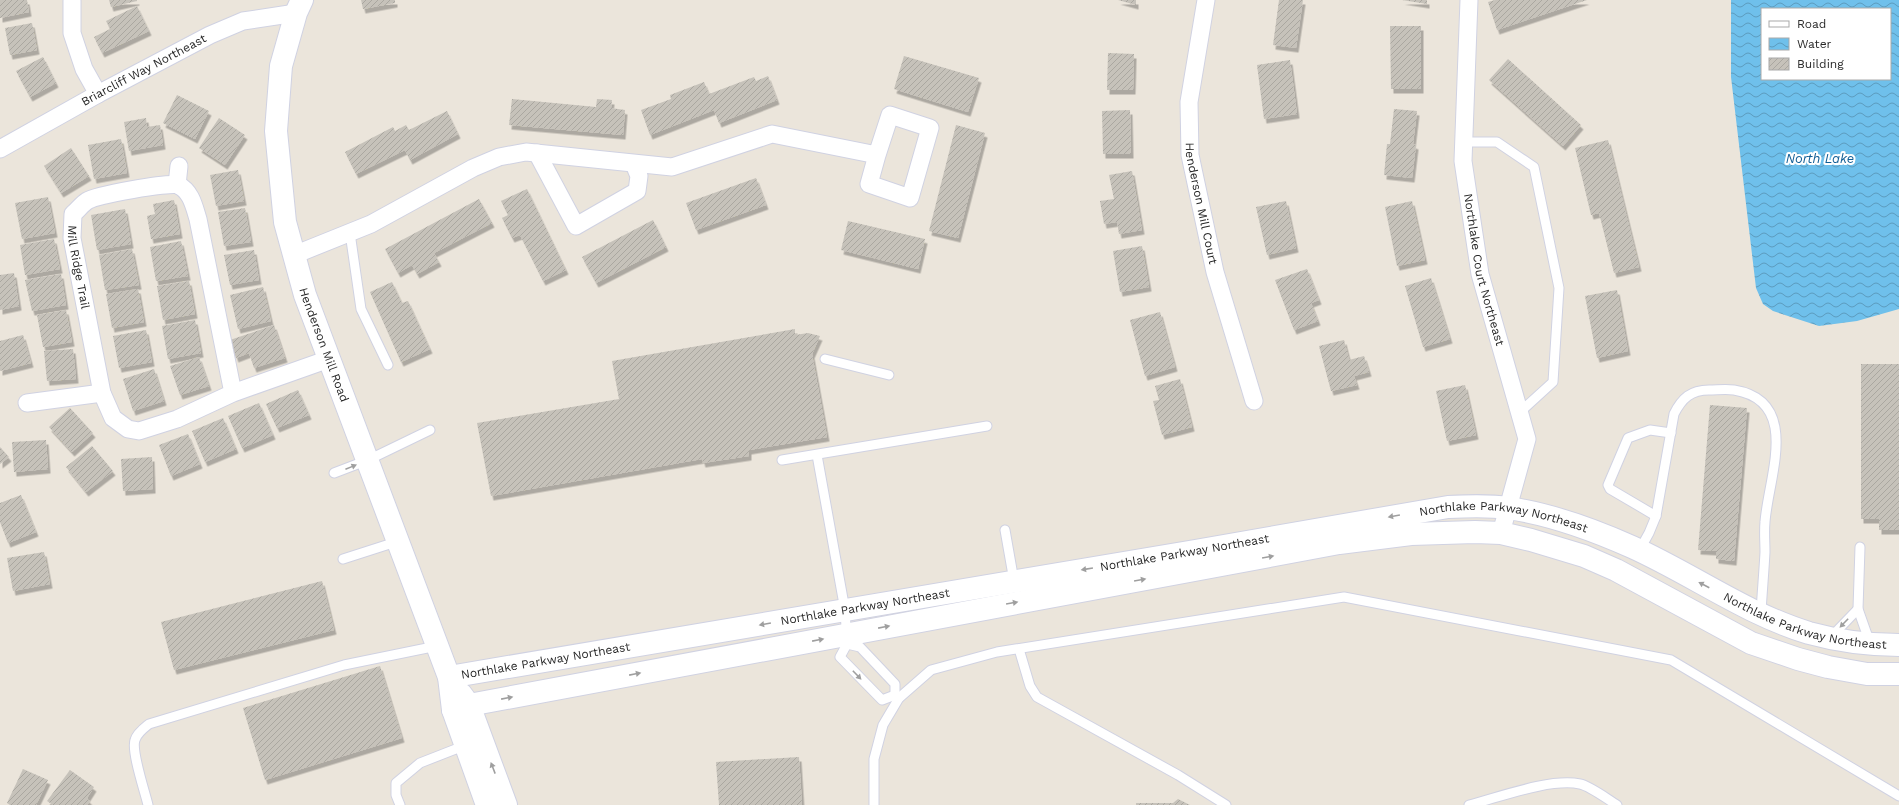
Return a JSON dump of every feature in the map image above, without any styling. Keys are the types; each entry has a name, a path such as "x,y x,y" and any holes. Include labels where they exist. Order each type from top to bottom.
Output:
{"street":[{"name":"Henderson Mill Court","path":"1206,0 1189,102 1190,155 1215,272 1254,402"},
{"name":"Northlake Court Northeast","path":"1469,0 1463,161 1480,274 1526,439 1501,533"},
{"path":"72,1 72,32 84,69 98,94"},
{"name":"Briarcliff Way Northeast","path":"0,149 98,94 216,32 243,21 299,6"},
{"name":"Henderson Mill Road","path":"299,6 281,66 276,131 285,222 305,295 399,541 437,646 461,707 506,805"},
{"path":"890,115 930,128 910,198 869,184 877,155 890,115"},
{"path":"294,255 371,224 473,168 499,157 526,152 672,167 772,134 877,155"},
{"path":"537,153 576,226 637,191 639,176 634,164"},
{"path":"179,166 177,185 189,193 198,218 233,392"},
{"name":"Mill Ridge Trail","path":"177,185 152,186 97,197 87,201 74,214 72,238 102,393 113,418 128,429 139,431 177,419 233,392 329,359"},
{"path":"27,403 102,393"},
{"name":"Northlake Parkway Northeast","path":"449,677 1448,507 1481,505 1508,508 1560,521 1594,532 1639,551 1761,613 1808,632 1831,638 1899,645"},
{"name":"Northlake Parkway Northeast","path":"461,707 846,639 1339,544 1411,534 1475,532 1501,533 1531,540 1584,556 1610,567 1751,642 1798,659 1867,674 1899,674"},
{"name":"Henderson Mill Road","path":"461,707 466,745 487,805"}],"lane":[{"path":"1463,142 1497,142 1534,167 1559,288 1553,382 1519,413"},
{"path":"350,233 361,309 388,365"},
{"path":"825,359 890,375"},
{"path":"1639,551 1656,516 1674,414 1680,402 1690,394 1704,390 1734,390 1753,397 1768,408 1775,424 1777,442 1764,522 1761,613"},
{"path":"782,460 986,426"},
{"path":"334,473 368,460 430,430"},
{"path":"1656,516 1610,489 1608,485 1628,438 1650,430 1671,433"},
{"path":"817,454 845,610 846,639 840,657 882,700 897,696 931,670 997,652 1344,597 1671,660 1899,796"},
{"path":"1006,530 1014,581"},
{"path":"343,559 399,541"},
{"path":"1860,548 1858,609 1870,643"},
{"path":"1831,638 1858,609"},
{"path":"846,639 860,647 895,684 897,696 883,725 874,759 874,805"},
{"path":"148,805 134,740 141,730 149,724 344,665 437,646"},
{"path":"1019,649 1030,686 1037,698 1178,775 1226,805"},
{"path":"400,805 396,795 396,783 420,763 466,745"},
{"path":"1469,805 1549,784 1568,783 1581,784 1617,805"}],"water":[{"name":"North Lake","path":"1731,0 1899,0 1899,309 1857,321 1819,326 1773,311 1763,304 1756,288 1731,77"}],"building":[{"path":"0,0 27,0 29,12 0,18"},
{"path":"109,0 137,0 137,1 111,7"},
{"path":"361,0 395,0 395,3 363,9"},
{"path":"1118,0 1136,0 1136,5"},
{"path":"1279,0 1303,0 1296,48 1273,45"},
{"path":"1402,0 1427,0 1427,4"},
{"path":"1495,0 1587,0 1497,30 1488,2"},
{"path":"137,6 149,31 102,53 94,37 110,29 106,21"},
{"path":"32,23 37,50 10,55 5,28"},
{"path":"1390,26 1421,26 1421,89 1391,89"},
{"path":"1108,53 1134,54 1133,90 1107,90"},
{"path":"904,56 979,78 968,112 894,89"},
{"path":"43,57 56,83 30,97 16,71"},
{"path":"1508,59 1581,125 1563,146 1489,80"},
{"path":"1290,60 1297,114 1264,119 1257,65"},
{"path":"768,76 777,100 719,123 714,110 650,135 641,110 671,99 670,95 704,82 709,94 754,77 756,81"},
{"path":"177,95 209,111 195,139 163,123"},
{"path":"512,99 596,107 597,99 612,100 611,108 625,110 623,135 509,125"},
{"path":"1394,109 1417,111 1413,144 1416,145 1412,178 1384,175 1387,144 1390,144"},
{"path":"1130,110 1131,154 1103,154 1102,111"},
{"path":"447,111 458,134 410,160 405,150 356,174 345,152 393,127 395,131 406,125 409,130"},
{"path":"146,118 147,127 160,125 163,145 129,151 124,122"},
{"path":"219,118 245,135 225,165 199,148"},
{"path":"956,125 985,133 958,238 929,231"},
{"path":"121,139 127,173 94,179 88,145"},
{"path":"1608,140 1639,267 1614,273 1599,213 1591,215 1575,148"},
{"path":"71,148 89,176 61,193 44,166"},
{"path":"238,170 244,201 216,206 210,175"},
{"path":"1132,171 1142,230 1119,234 1117,222 1104,224 1100,201 1114,199 1109,175"},
{"path":"756,178 766,205 696,230 686,203"},
{"path":"527,189 566,270 543,281 520,235 512,238 502,218 508,215 501,201"},
{"path":"48,197 55,233 22,239 15,203"},
{"path":"479,199 492,223 434,253 439,262 417,274 412,265 398,273 385,249"},
{"path":"174,200 180,234 151,239 147,216 155,214 153,204"},
{"path":"1286,201 1296,248 1267,255 1256,207"},
{"path":"1412,201 1425,260 1397,266 1385,207"},
{"path":"245,208 251,242 224,246 218,212"},
{"path":"125,209 131,244 97,250 91,215"},
{"path":"653,220 666,247 596,283 582,257"},
{"path":"848,221 925,239 918,269 841,250"},
{"path":"54,239 60,269 25,275 20,245"},
{"path":"181,241 188,276 156,281 150,247"},
{"path":"1142,246 1149,287 1120,292 1113,251"},
{"path":"132,249 139,285 105,290 99,255"},
{"path":"254,250 259,280 230,285 224,255"},
{"path":"1307,269 1319,300 1311,303 1318,321 1294,330 1275,280"},
{"path":"14,273 19,306 0,310 0,275"},
{"path":"61,274 66,305 32,311 25,280"},
{"path":"1431,278 1450,339 1423,347 1405,286"},
{"path":"189,281 195,314 163,320 157,286"},
{"path":"392,282 402,303 408,301 430,349 401,362 370,292"},
{"path":"263,287 271,321 238,329 230,295"},
{"path":"138,289 144,322 112,328 106,294"},
{"path":"1617,290 1628,351 1597,358 1585,296"},
{"path":"66,310 72,342 43,347 37,315"},
{"path":"1160,312 1175,367 1145,376 1130,320"},
{"path":"195,320 201,353 168,359 162,326"},
{"path":"274,325 285,358 254,368 249,353 236,358 230,340"},
{"path":"795,329 795,335 808,333 820,336 812,354 827,437 749,450 749,456 703,463 702,459 491,496 477,423 619,399 612,361"},
{"path":"146,330 152,362 119,368 113,336"},
{"path":"23,335 31,363 0,371 0,341"},
{"path":"1344,340 1349,360 1364,356 1369,372 1354,376 1357,385 1331,391 1319,346"},
{"path":"73,349 76,379 47,381 44,351"},
{"path":"199,357 209,386 180,395 170,366"},
{"path":"1861,364 1899,364 1899,530 1879,530 1879,519 1861,519"},
{"path":"154,369 164,401 133,411 123,379"},
{"path":"1180,379 1192,427 1162,435 1153,401 1159,400 1155,386"},
{"path":"1465,385 1476,435 1447,441 1436,391"},
{"path":"298,390 309,415 277,428 266,404"},
{"path":"259,403 273,435 242,448 228,416"},
{"path":"1710,405 1747,408 1734,561 1716,559 1716,551 1698,550"},
{"path":"70,408 93,433 72,452 49,427"},
{"path":"223,418 236,449 205,462 192,431"},
{"path":"188,434 200,464 171,476 159,445"},
{"path":"46,440 48,469 14,472 12,442"},
{"path":"92,446 113,471 86,492 66,467"},
{"path":"0,447 9,457 0,464"},
{"path":"152,457 153,489 123,491 121,459"},
{"path":"21,495 36,532 8,543 0,522 0,503"},
{"path":"44,552 50,584 13,591 7,558"},
{"path":"322,581 334,630 174,670 161,622"},
{"path":"380,666 402,738 265,780 243,708"},
{"path":"799,757 802,805 719,805 716,762"},
{"path":"23,769 48,780 36,805 10,805 7,803"},
{"path":"70,770 94,787 87,798 90,801 87,805 53,805 47,801"},
{"path":"1178,799 1190,805 1136,805 1136,803 1173,803"}]}
